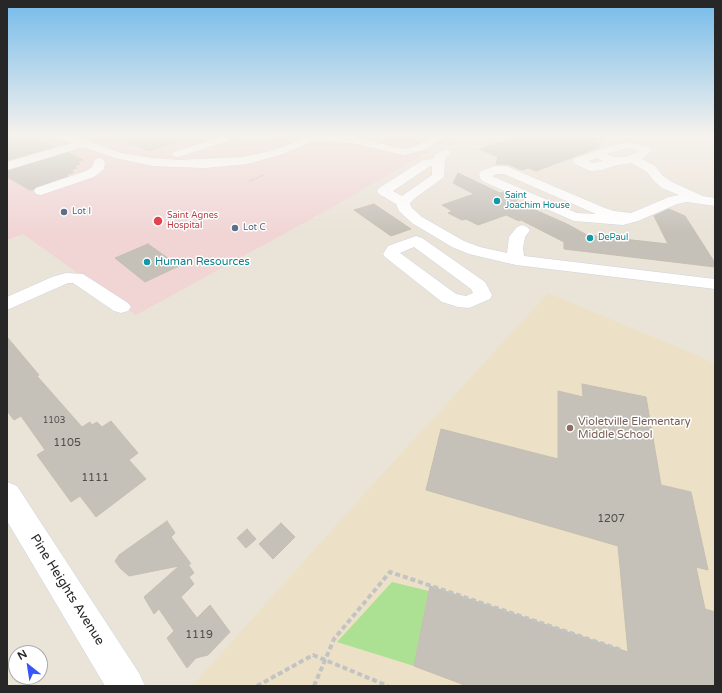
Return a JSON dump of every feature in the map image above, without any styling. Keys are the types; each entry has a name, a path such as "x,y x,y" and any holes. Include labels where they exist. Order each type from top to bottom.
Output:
{"street":[{"path":"41,191 90,174 98,168"},
{"path":"403,202 384,191 419,168"},
{"path":"403,202 410,195 438,177 440,168"},
{"path":"650,168 658,178 667,185 699,199"},
{"path":"628,220 625,227 617,231 586,227 579,223 574,217 486,178 485,174 496,170 506,170 600,211 628,220 674,200 687,198 715,202"},
{"path":"403,202 404,208 417,220 439,234 475,251 516,260 715,284"},
{"path":"516,260 515,248 517,237 522,230"},
{"path":"416,242 479,286 483,295 469,302 449,298 391,254 394,249 439,234"},
{"path":"7,304 66,278 77,278 121,307"},
{"name":"Pine Heights Avenue","path":"7,495 126,686"}],"path":[{"path":"249,181 264,175"},
{"path":"314,686 334,639 390,572 622,650"},
{"path":"257,686 313,656 388,686"}],"shaded area":[{"name":"Saint Agnes Hospital","path":"7,168 399,168 333,207 136,315 23,234 7,240"},
{"name":"Violetville Elementary Middle School","path":"548,293 715,363 715,686 192,686 365,493"}],"green space":[{"path":"392,582 429,591 414,666 337,642"}],"building":[{"path":"16,168 76,168 70,170 74,172 66,175 68,176 30,190 7,177 7,171"},
{"path":"529,168 543,168 536,171"},
{"path":"458,173 500,193 504,192 519,199 515,201 567,224 587,235 668,244 654,216 669,209 685,216 715,263 715,267 564,249 564,242 521,220 519,221 506,215 478,225 466,219 462,220 448,213 452,211 442,205 474,194 453,183"},
{"path":"374,204 411,229 391,236 354,210"},
{"name":"Human Resources","path":"148,244 179,266 145,282 115,258"},
{"path":"7,337 39,375 37,376 82,427 90,422 92,425 97,422 102,427 111,421 138,453 129,460 146,479 96,517 80,496 71,502 37,455 45,450 21,416 14,420 7,411"},
{"name":"Violetville Elementary Middle School","path":"582,384 646,397 661,485 691,492 708,570 696,567 705,609 715,612 715,686 467,686 414,666 430,586 628,652 618,546 426,490 441,429 558,459 558,391 583,397"},
{"path":"167,521 175,533 171,537 191,564 188,564 194,573 189,577 194,584 181,597 197,618 210,605 230,632 208,655 196,658 187,668 167,638 174,631 159,609 154,614 144,597 179,566 129,576 115,561 119,555"},
{"path":"281,523 295,537 273,559 259,544"},
{"path":"247,529 256,539 246,548 237,538"}],"place":[{"name":"Saint Joachim House","path":"497,201"},
{"name":"Lot I","path":"64,212"},
{"name":"Saint Agnes Hospital","path":"158,221"},
{"name":"Lot C","path":"235,228"},
{"name":"DePaul","path":"590,238"},
{"name":"Human Resources","path":"147,262"},
{"name":"Violetville Elementary Middle School","path":"570,428"}]}
